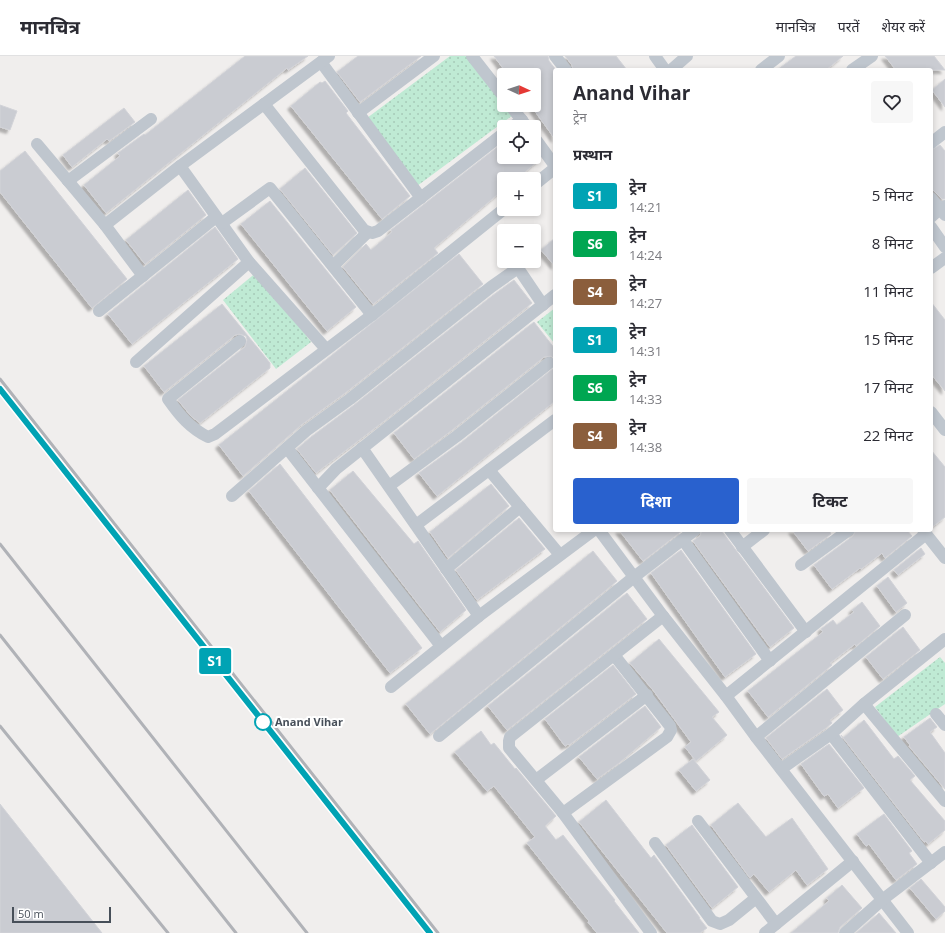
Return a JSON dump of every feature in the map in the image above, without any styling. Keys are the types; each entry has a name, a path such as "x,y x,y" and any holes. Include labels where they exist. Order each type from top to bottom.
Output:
{"street":[{"path":"358,113 434,56"},
{"path":"472,56 497,88"},
{"path":"555,56 564,68"},
{"path":"655,56 664,68"},
{"path":"673,68 687,56"},
{"path":"764,68 779,56"},
{"path":"855,68 872,56"},
{"path":"104,226 180,166 325,59 358,113 421,198"},
{"path":"264,104 364,230 372,233 378,231 497,138"},
{"path":"68,181 151,119"},
{"path":"933,141 945,132"},
{"path":"37,144 143,276"},
{"path":"541,146 553,164"},
{"path":"180,166 249,262 326,349"},
{"path":"541,179 553,169"},
{"path":"99,310 219,220 270,188 372,315"},
{"path":"933,201 940,212"},
{"path":"240,341 168,399 181,417 196,431 208,437 215,434 372,315 497,215"},
{"path":"933,231 945,247"},
{"path":"333,266 368,232"},
{"path":"933,267 945,258"},
{"path":"136,362 249,262"},
{"path":"232,496 306,431 350,399 491,287 518,268 543,304"},
{"path":"318,488 336,469 553,296"},
{"path":"389,486 457,436 549,363"},
{"path":"933,415 945,430"},
{"path":"416,525 553,422"},
{"path":"287,448 441,646"},
{"path":"362,448 479,616"},
{"path":"489,470 560,555"},
{"path":"446,569 520,507"},
{"path":"391,687 479,616 591,532"},
{"path":"600,532 662,616 726,696 908,933"},
{"path":"439,736 634,577 693,532"},
{"path":"731,532 806,632"},
{"path":"742,548 762,532"},
{"path":"801,566 847,532"},
{"path":"726,696 806,632 925,532 945,558"},
{"path":"684,540 770,661"},
{"path":"756,737 905,615"},
{"path":"651,933 563,813 509,748 509,741 510,737 662,616"},
{"path":"781,769 831,734 864,704 944,641"},
{"path":"563,813 670,734 670,726 614,655"},
{"path":"536,780 646,696"},
{"path":"864,704 945,801"},
{"path":"936,714 945,726"},
{"path":"831,734 931,863"},
{"path":"698,821 776,924"},
{"path":"655,843 712,921 720,924 729,920 756,898"},
{"path":"845,933 882,900 945,852"},
{"path":"765,933 853,862"}],"green space":[{"path":"450,56 469,56 497,94 497,112 511,112 513,115 506,120 497,120 497,127 417,186 367,118"},
{"path":"258,271 311,342 276,369 223,300"},
{"path":"553,310 553,342 537,322"},
{"path":"940,657 945,663 945,704 897,737 875,707"}],"building":[{"path":"245,56 308,56 288,70 287,68 106,213 84,185 120,156 118,153 144,134 145,135"},
{"path":"358,56 421,56 360,102 337,72"},
{"path":"494,56 548,56 549,61 554,68 553,68 553,136 535,112 541,112 541,68 503,68"},
{"path":"565,56 616,56 625,68 573,68"},
{"path":"796,56 843,56 828,68 780,68"},
{"path":"885,56 934,56 945,70 933,70 933,68 894,68"},
{"path":"945,79 945,107 933,91 933,89"},
{"path":"325,81 348,111 346,113 410,196 382,219 291,106 320,82 322,83"},
{"path":"0,105 17,111 10,130 0,127"},
{"path":"124,108 135,122 109,141 107,139 72,167 63,155"},
{"path":"940,145 945,151 945,199 942,199 933,190 933,149"},
{"path":"497,147 497,164 534,164 525,172 497,172 497,195 434,248 438,253 373,304 343,267 366,244 371,250 392,232 391,230"},
{"path":"25,151 127,279 92,308 0,192 0,171"},
{"path":"305,168 357,233 333,255 280,189"},
{"path":"188,190 206,215 145,264 126,240"},
{"path":"270,201 356,307 327,331 241,224"},
{"path":"215,227 238,259 132,344 108,314"},
{"path":"553,240 553,264 541,250"},
{"path":"459,254 483,284 345,393 301,425 243,476 219,445"},
{"path":"514,280 532,303 316,473 297,449"},
{"path":"222,304 270,363 270,368 200,423 191,416 178,400 245,347 247,340 246,336 239,334 235,335 164,392 144,366"},
{"path":"933,305 945,320 945,391 933,376"},
{"path":"534,322 553,346 553,358 551,356 544,357 414,459 394,433"},
{"path":"553,369 553,403 437,496 419,473 462,442"},
{"path":"933,452 945,467 945,517 933,526"},
{"path":"280,464 422,648 390,673 249,491"},
{"path":"353,471 414,544 418,541 466,610 440,632 330,490"},
{"path":"491,484 509,506 448,558 430,532"},
{"path":"519,518 545,549 477,600 456,570"},
{"path":"621,532 680,532 643,561"},
{"path":"701,532 722,532 794,628 770,647 693,541 700,536"},
{"path":"794,532 830,532 831,534 808,551"},
{"path":"855,532 909,532 912,536 885,558 882,553 832,589 814,565 853,536"},
{"path":"921,548 925,554 898,575 894,570"},
{"path":"681,550 756,654 725,677 651,573"},
{"path":"593,551 617,581 430,734 406,704"},
{"path":"888,577 907,603 896,612 877,586"},
{"path":"627,593 647,619 507,730 488,706"},
{"path":"862,602 880,626 856,646 855,644 830,663 832,665 768,717 748,691 823,632 821,629 833,620 837,625 854,612 852,610"},
{"path":"903,627 920,650 883,679 866,657"},
{"path":"659,639 719,712 712,717 727,735 696,761 685,747 691,742 653,690 630,663"},
{"path":"613,665 636,694 569,745 568,744 565,746 545,719"},
{"path":"827,689 843,710 830,720 832,723 826,728 782,759 766,738"},
{"path":"645,706 661,727 619,763 597,779 579,757"},
{"path":"930,718 937,727 930,732 945,753 945,789 909,746 910,745 904,737"},
{"path":"864,720 894,759 898,756 915,776 910,780 945,821 945,830 928,844 926,841 924,842 843,738"},
{"path":"481,731 491,745 494,743 556,816 545,826 556,840 563,835 615,900 614,901 639,933 597,933 527,843 535,837 494,786 487,791 455,752"},
{"path":"829,744 864,788 838,808 828,794 824,796 801,764"},
{"path":"693,759 710,780 696,791 679,770"},
{"path":"606,800 651,858 654,855 707,928 700,933 667,933 579,822"},
{"path":"738,803 766,837 792,818 828,869 807,885 796,870 769,892 754,874 750,878 711,825"},
{"path":"0,804 102,933 0,933"},
{"path":"884,814 912,851 909,853 917,864 896,880 869,844 866,846 857,834"},
{"path":"692,825 738,887 712,908 666,845"},
{"path":"921,879 945,907 945,911 936,919 910,888"},
{"path":"842,885 862,908 840,927 838,933 791,933 829,901 827,898"},
{"path":"879,913 896,933 856,933 877,915"}],"railway":[{"path":"0,379 438,933"},
{"path":"0,389 430,933"},
{"path":"0,544 307,933"},
{"path":"0,635 236,933"},
{"path":"0,726 168,933"}],"train":[{"name":"S1","path":"0,389 430,933"}],"place":[{"name":"Anand Vihar","path":"263,722"}]}
